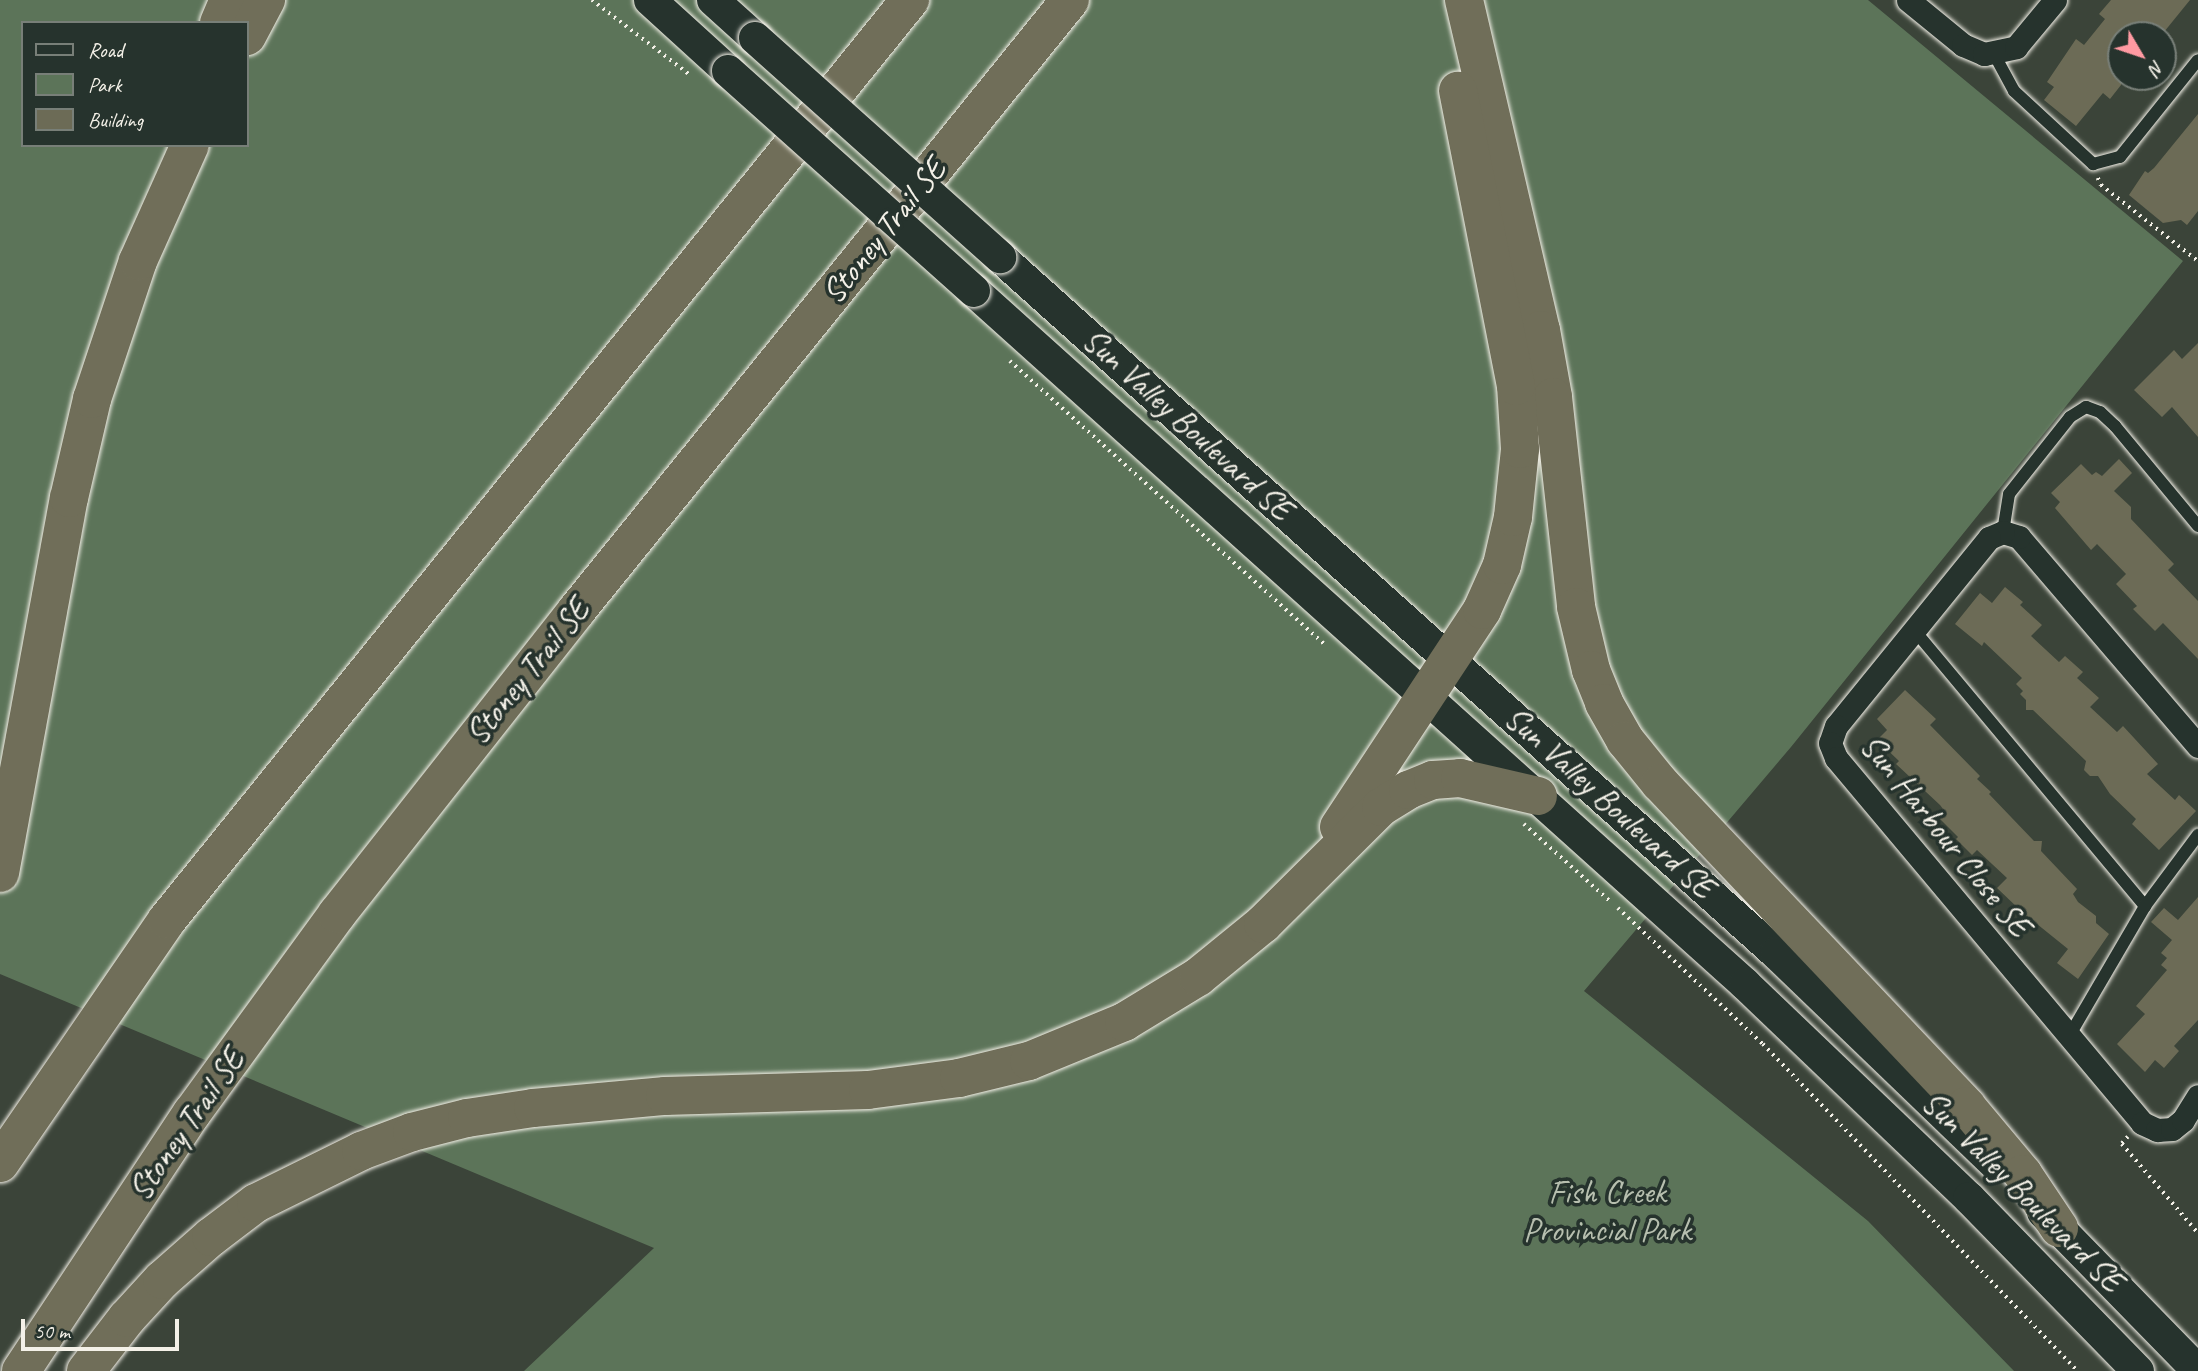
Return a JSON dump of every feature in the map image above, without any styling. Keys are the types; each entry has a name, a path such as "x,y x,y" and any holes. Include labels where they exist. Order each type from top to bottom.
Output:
{"highway":[{"path":"220,21 229,0"},
{"path":"248,34 266,0"},
{"path":"0,1163 167,920 910,0"},
{"name":"Stoney Trail SE","path":"21,1371 192,1112 337,914 578,610 1070,0"},
{"path":"1294,892 1482,610 1502,565 1513,517 1520,449 1512,361 1456,81 1443,0"},
{"path":"1464,0 1541,330 1553,397 1576,607 1591,670 1604,703 1625,740 1660,783 1966,1106 2023,1174 2059,1228"},
{"path":"69,498 81,403 104,306 121,250 161,147"},
{"path":"0,873 69,498 92,399 122,304 152,226 189,147"},
{"path":"86,1371 127,1318 162,1280 211,1237 256,1203 361,1151 434,1126 533,1108 665,1096 868,1090 945,1080 1016,1065 1094,1037 1163,1001 1234,949 1381,807 1416,786 1441,779 1472,779 1527,807"}],"main road":[{"name":"Sun Valley Boulevard SE","path":"650,0 1427,696 1527,807 1832,1066 1969,1198 2138,1371"},
{"name":"Sun Valley Boulevard SE","path":"713,0 1786,963 2059,1228 2198,1371"}],"street":[{"path":"1908,0 1973,52 1994,54 2015,47 2055,0"},
{"path":"2003,532 2019,537 2198,746"},
{"name":"Sun Harbour Close SE","path":"2003,532 1989,538 1833,731 1830,743 1832,754 2142,1123"},
{"path":"2142,1123 2157,1130 2172,1129 2183,1120 2198,1096"}],"lane":[{"path":"1994,54 2014,90 2093,164 2120,157 2198,60"},
{"path":"2003,532 2008,494 2070,417 2086,407 2100,412 2115,425 2198,526"},
{"path":"1915,631 2145,906"},
{"path":"2068,1038 2145,906 2198,835"}],"path":[{"path":"592,0 697,80"},
{"path":"2093,164 2101,185 2198,261"},
{"path":"1004,355 1044,394 1327,647"},
{"path":"1527,807 1754,1034 2078,1371"},
{"path":"2142,1123 2122,1144 2198,1233"}],"green space":[{"name":"Fish Creek Provincial Park","path":"0,0 1868,0 2183,261 1791,747 1584,991 1868,1221 2014,1371 524,1371 654,1248 0,974"}],"building":[{"path":"2111,0 2190,0 2173,21 2107,21 2107,91 2116,91 2110,99 2103,93 2076,126 2044,100 2054,87 2047,82 2076,39 2084,45 2105,19 2099,14"},
{"path":"2198,114 2198,211 2187,225 2181,220 2163,223 2129,195 2145,171 2148,173 2154,168"},
{"path":"2198,343 2198,437 2172,407 2162,417 2134,390 2174,350 2182,359"},
{"path":"2119,459 2132,473 2114,491 2131,507 2131,519 2174,564 2168,570 2198,601 2198,659 2163,623 2155,631 2133,609 2137,606 2116,584 2126,574 2097,544 2091,550 2055,508 2060,502 2051,493 2081,464 2092,475 2096,472 2102,476"},
{"path":"2005,587 2023,602 2020,605 2042,625 2031,636 2059,662 2065,656 2083,672 2077,678 2099,698 2090,707 2117,732 2123,726 2158,764 2147,774 2175,800 2179,795 2196,811 2159,850 2132,824 2136,819 2110,794 2098,776 2090,776 2084,770 2086,761 2033,710 2026,710 2026,700 2020,694 2023,691 2016,684 2022,678 1984,642 1982,646 1955,624 1980,593 1992,603"},
{"path":"1905,690 1936,719 1930,725 1980,776 1977,779 1991,792 1989,794 2034,841 2042,841 2041,851 2077,889 2073,894 2078,902 2096,916 2096,923 2109,934 2078,979 2057,963 2068,949 2037,924 2034,928 2017,912 2020,910 1997,888 2007,878 1977,850 1972,855 1956,839 1958,837 1936,815 1943,809 1940,805 1896,764 1899,761 1877,740 1887,730 1877,719"},
{"path":"2198,897 2198,1020 2174,1046 2179,1051 2164,1068 2155,1060 2145,1072 2117,1044 2145,1014 2136,1006 2167,970 2161,965 2167,958 2161,953 2172,940 2151,922 2164,908 2178,920"}]}
